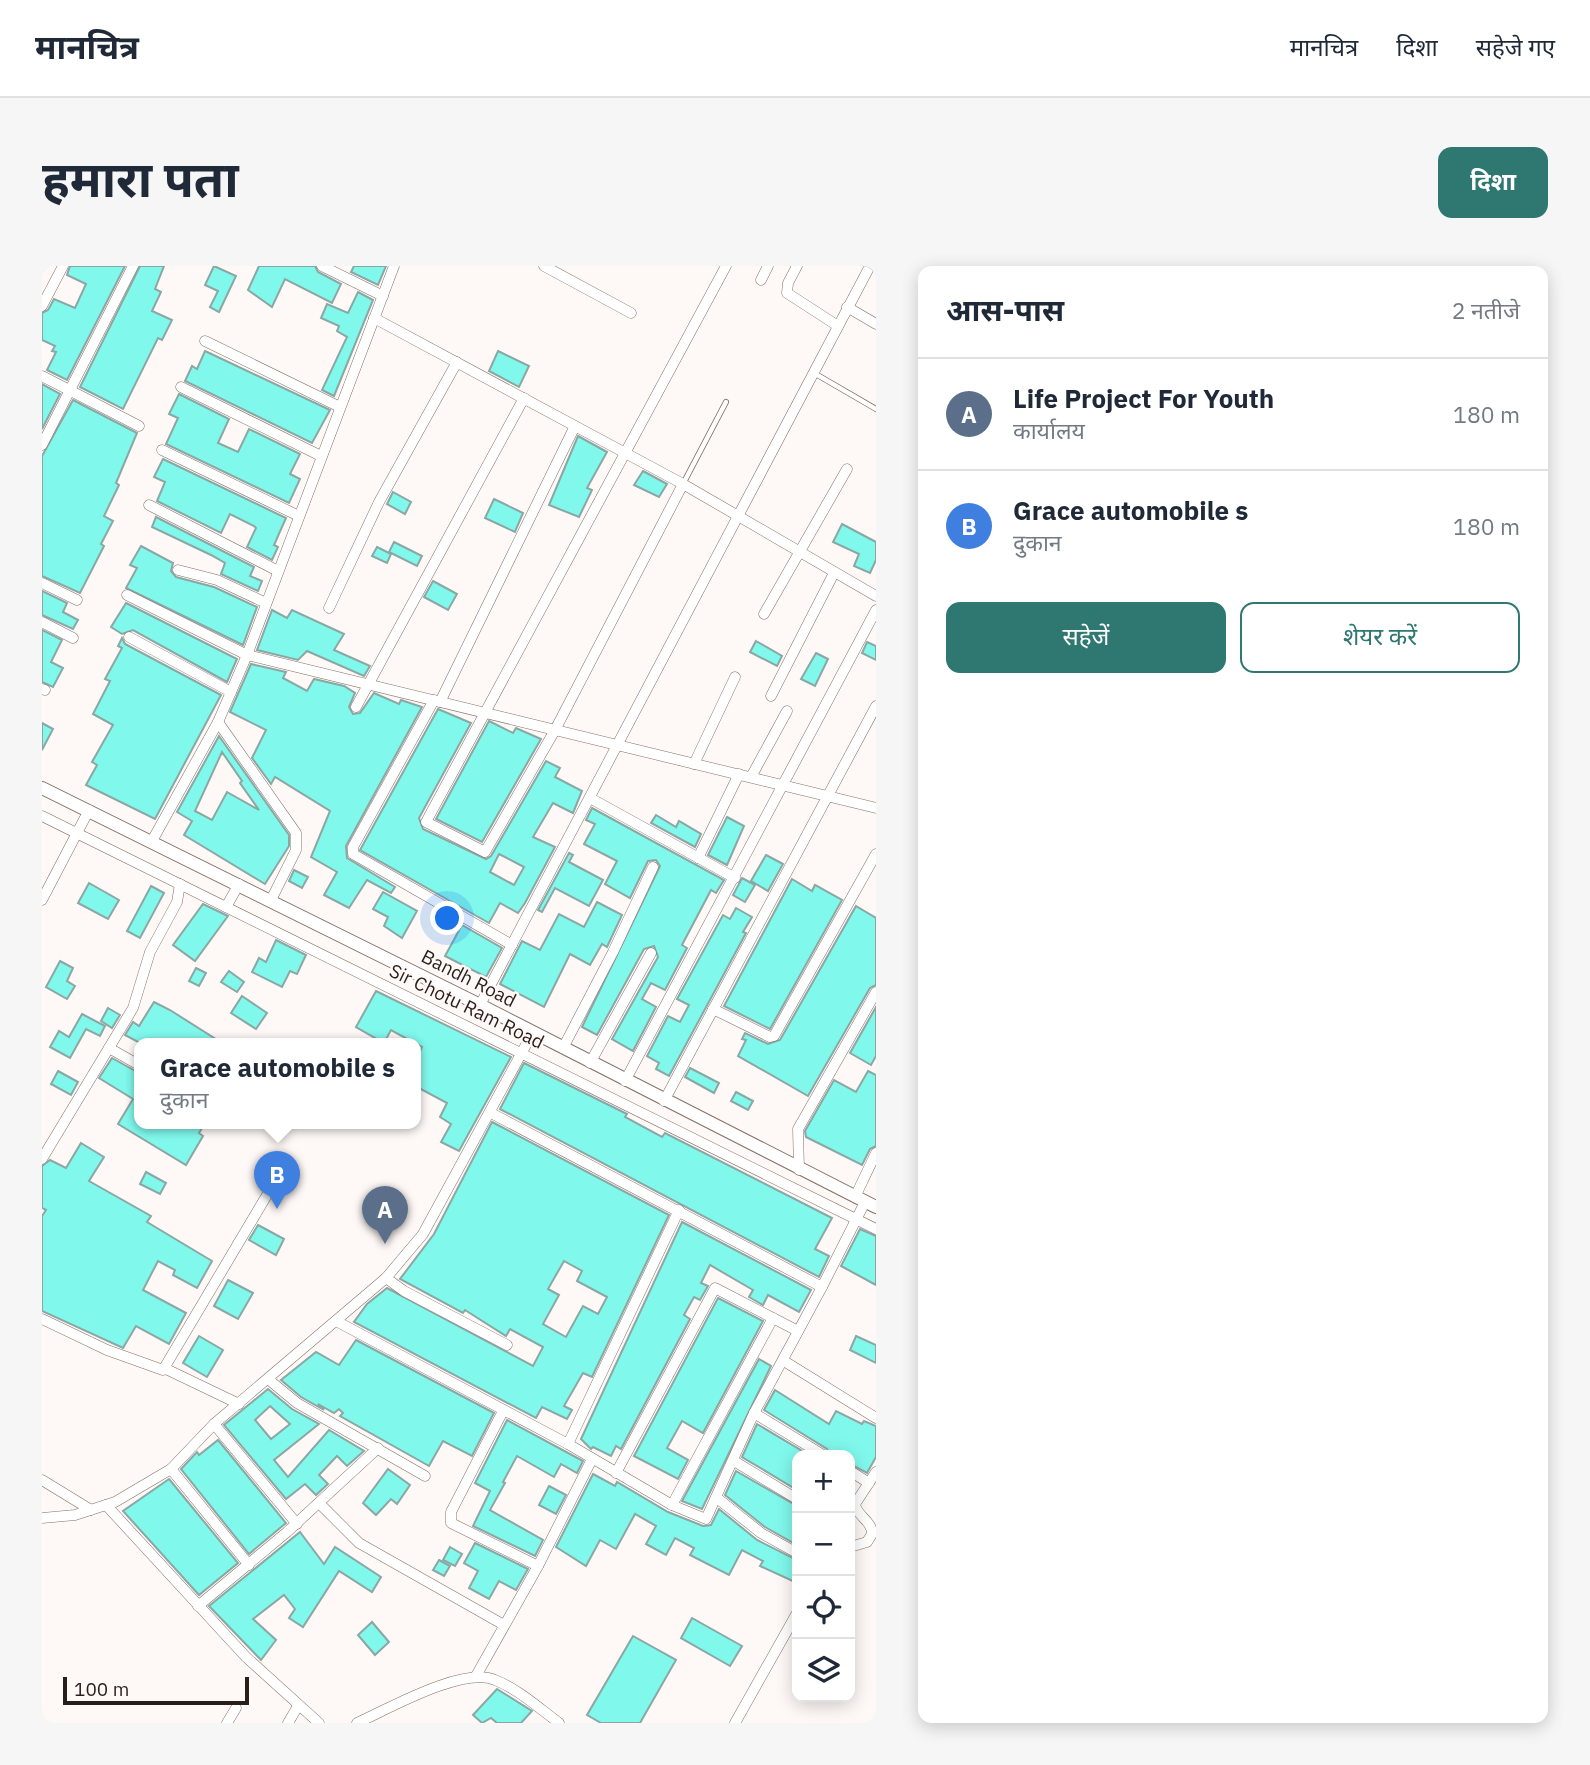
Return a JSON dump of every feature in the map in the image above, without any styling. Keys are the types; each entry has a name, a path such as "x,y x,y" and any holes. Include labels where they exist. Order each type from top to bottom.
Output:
{"street":[{"path":"42,306 63,266"},
{"path":"42,444 134,266"},
{"path":"322,266 383,296"},
{"path":"152,841 218,722 247,655 394,266"},
{"path":"544,266 631,313"},
{"path":"683,484 555,730 483,854 425,822 726,266"},
{"path":"761,280 768,266"},
{"path":"797,266 788,283 787,293 838,326"},
{"path":"480,1004 870,266"},
{"path":"848,307 876,324"},
{"path":"374,318 683,484 876,596"},
{"path":"205,341 340,407"},
{"path":"328,608 379,502 457,362"},
{"path":"42,376 139,426"},
{"path":"181,387 321,456"},
{"path":"356,707 524,398"},
{"path":"512,944 353,854 353,847 437,701 575,426"},
{"path":"162,450 299,516"},
{"path":"764,614 846,469"},
{"path":"149,505 278,571"},
{"path":"177,570 217,580 266,603"},
{"path":"771,696 835,573"},
{"path":"42,583 77,600"},
{"path":"127,595 247,655 876,808"},
{"path":"625,1081 876,610"},
{"path":"42,622 73,638"},
{"path":"129,637 231,692"},
{"path":"694,764 735,677"},
{"path":"664,1101 876,706"},
{"path":"751,777 788,711"},
{"path":"218,722 296,833 296,849 271,900"},
{"path":"698,858 738,774"},
{"name":"Bandh Road","path":"42,788 480,1004 590,1063 865,1202"},
{"path":"590,798 735,878"},
{"path":"42,900 89,810"},
{"name":"Sir Chotu Ram Road","path":"42,816 876,1229"},
{"path":"713,1009 773,1037 876,855"},
{"path":"563,1048 653,867"},
{"path":"42,1159 133,1008 150,952 177,902 180,884"},
{"path":"226,907 239,884"},
{"path":"590,1063 651,953"},
{"path":"799,1170 797,1140 802,1121 876,992"},
{"path":"42,1518 62,1517 106,1506 170,1469 214,1424 386,1278 423,1234 533,1032"},
{"path":"109,1048 134,1062"},
{"path":"491,1113 822,1287"},
{"path":"336,1321 568,1444 672,1505 706,1519 754,1413 784,1362 865,1202 876,1153"},
{"path":"42,1319 161,1371 267,1195"},
{"path":"568,1444 679,1210"},
{"path":"386,1278 404,1291 507,1345"},
{"path":"617,1473 713,1290 719,1289 798,1331"},
{"path":"672,1505 774,1318"},
{"path":"784,1362 876,1418"},
{"path":"164,1368 239,1404"},
{"path":"268,1379 297,1404 425,1476"},
{"path":"503,1411 449,1518 454,1527 538,1566"},
{"path":"754,1413 815,1450"},
{"path":"214,1424 297,1524"},
{"path":"198,1606 297,1524 378,1448"},
{"path":"476,1676 538,1566 592,1459"},
{"path":"734,1461 792,1496"},
{"path":"170,1469 249,1565"},
{"path":"855,1546 867,1542 872,1534 869,1524 858,1514 855,1504 876,1472"},
{"path":"855,1474 869,1483"},
{"path":"42,1480 91,1510"},
{"path":"717,1498 761,1533 792,1550"},
{"path":"319,1503 359,1543 505,1625"},
{"path":"106,1506 246,1657 319,1723"},
{"path":"735,1723 792,1621"},
{"path":"357,1723 427,1691 476,1676 495,1679 559,1723"},
{"path":"288,1723 298,1706"},
{"path":"228,1723 236,1707"}],"lane":[{"path":"814,373 876,409"},
{"path":"683,484 726,402"}],"building":[{"path":"70,266 125,266 67,380 47,370 56,352 52,351 55,346 42,340 42,313 48,310 54,299 75,308 86,284 67,275"},
{"path":"140,266 164,266 155,289 161,292 152,311 172,320 162,340 158,338 123,409 80,387"},
{"path":"214,266 236,276 219,312 210,307 218,291 205,285"},
{"path":"259,266 315,266 318,272 341,284 332,303 285,279 272,307 248,290"},
{"path":"354,266 386,266 378,285 351,272"},
{"path":"358,292 373,300 334,396 322,390 347,337 337,331 339,326 321,318 327,304 348,313"},
{"path":"205,351 330,410 312,443 185,381 192,366 197,369"},
{"path":"498,351 529,366 519,387 489,371"},
{"path":"42,384 60,394 42,429"},
{"path":"179,394 229,419 218,443 238,452 249,429 300,454 290,474 300,479 289,503 166,444 178,418 169,414"},
{"path":"73,400 137,433 116,483 119,485 104,516 113,521 101,544 104,546 80,593 42,576 42,456"},
{"path":"578,436 607,452 587,488 592,490 579,517 549,505"},
{"path":"163,459 286,518 274,545 278,547 272,560 247,547 256,528 254,526 230,514 221,533 157,501 165,482 154,477"},
{"path":"643,471 667,484 659,497 634,485"},
{"path":"393,492 411,502 405,514 387,504"},
{"path":"494,499 523,513 515,532 485,518"},
{"path":"156,517 254,567 250,576 262,581 258,591 221,574 225,563 152,527"},
{"path":"842,524 876,542 876,560 870,573 854,566 859,554 833,542"},
{"path":"394,542 422,556 417,566 389,552"},
{"path":"141,546 173,563 171,571 176,577 214,587 257,607 243,645 126,588 137,568 130,565"},
{"path":"377,547 391,554 387,563 372,556"},
{"path":"433,581 457,594 448,610 424,597"},
{"path":"42,591 67,603 63,612 78,620 73,629 42,615"},
{"path":"126,603 237,659 227,682 133,630 122,634 111,627"},
{"path":"272,610 287,618 292,610 344,634 334,650 370,666 364,676 307,651 298,660 257,650"},
{"path":"42,630 62,640 51,662 63,668 53,687 42,682"},
{"path":"122,638 125,644 221,695 155,819 86,785 97,765 92,762 113,725 93,714 110,681 105,679 122,648 118,646"},
{"path":"756,641 782,656 777,666 750,652"},
{"path":"867,642 876,646 876,660 862,653"},
{"path":"816,653 828,659 815,686 801,679"},
{"path":"251,664 286,672 283,678 307,691 314,679 344,686 355,693 349,707 353,714 360,713 374,693 399,704 401,700 422,707 346,846 347,858 395,887 391,893 367,880 349,908 324,895 337,872 311,857 330,811 275,777 271,784 252,758 266,730 230,712"},
{"path":"438,709 471,723 419,818 423,829 486,859 491,856 546,761 560,768 555,777 582,791 573,813 553,803 533,837 555,847 518,913 500,903 489,923 360,850","holes":["499,854 524,867 514,885 490,872"]},
{"path":"489,721 513,733 516,728 541,739 482,842 436,819"},
{"path":"42,723 53,729 42,750"},
{"path":"219,736 289,835 289,846 265,884 184,835 192,821 177,812","holes":["222,752 242,781 240,783 259,810 227,792 212,820 195,811"]},
{"path":"592,808 724,880 716,893 711,890 682,945 687,948 665,990 651,983 642,999 656,1007 633,1051 612,1039 658,957 654,946 644,949 597,1035 582,1027 660,866 656,860 648,861 630,898 605,884 617,861 584,844 595,824 586,820"},
{"path":"656,815 676,827 679,821 701,834 695,847 651,823"},
{"path":"727,817 744,826 727,865 708,855"},
{"path":"569,853 573,855 569,862 603,880 589,906 555,888 542,912 538,910"},
{"path":"766,855 783,864 768,891 751,881"},
{"path":"294,870 308,877 302,888 289,881"},
{"path":"742,878 755,885 745,902 733,895"},
{"path":"792,879 812,891 815,885 842,900 770,1029 724,1006"},
{"path":"89,883 119,900 108,919 78,903"},
{"path":"151,886 164,893 140,938 127,931"},
{"path":"383,892 417,911 402,938 384,926 388,917 373,909"},
{"path":"597,902 622,915 607,947 602,944 590,965 570,954 544,1007 500,984 522,941 540,950 559,914 584,927"},
{"path":"203,904 228,916 195,961 173,945"},
{"path":"856,906 876,918 876,985 870,988 808,1096 738,1056 746,1040 742,1039 745,1033 768,1044 780,1040"},
{"path":"736,908 752,917 743,932 746,933 669,1076 656,1069 659,1063 647,1056 668,1016 680,1022 689,1005 677,999 723,915 730,919"},
{"path":"462,925 502,948 486,977 445,956"},
{"path":"276,940 306,955 297,974 290,971 282,987 252,972 259,958 266,962"},
{"path":"60,961 73,968 67,981 75,986 67,999 46,987"},
{"path":"196,968 206,973 199,986 189,981"},
{"path":"229,971 244,982 237,992 221,982"},
{"path":"376,991 511,1057 459,1151 441,1142 451,1124 440,1117 447,1103 421,1089 421,1038 406,1038 391,1030 387,1038 375,1038 356,1027"},
{"path":"242,996 267,1013 256,1029 231,1013"},
{"path":"154,1002 214,1038 134,1040 125,1035 133,1022 139,1026"},
{"path":"876,1007 876,1056 871,1065 850,1053"},
{"path":"108,1008 120,1015 112,1028 101,1021"},
{"path":"82,1014 105,1026 100,1036 86,1029 70,1058 50,1047 59,1031 69,1037"},
{"path":"112,1058 134,1070 134,1129 201,1129 199,1133 203,1136 186,1165 118,1124 133,1099 99,1078"},
{"path":"524,1063 627,1114 625,1117 662,1137 665,1133 832,1218 815,1249 829,1256 819,1277 500,1109"},
{"path":"690,1068 719,1083 714,1093 685,1077"},
{"path":"58,1071 78,1082 71,1095 51,1084"},
{"path":"868,1071 876,1075 876,1146 870,1149 862,1165 806,1137 805,1131 834,1080 856,1092"},
{"path":"736,1092 753,1101 748,1110 731,1101"},
{"path":"492,1122 669,1215 592,1377 583,1373 564,1406 572,1410 567,1419 542,1407 536,1418 354,1322 367,1304 387,1288 533,1366 543,1347 510,1329 506,1336 465,1310 463,1313 400,1279 434,1234","holes":["564,1261 582,1271 577,1281 607,1297 598,1314 583,1306 566,1337 543,1324 559,1295 548,1289"]},
{"path":"81,1143 104,1157 89,1181 151,1216 147,1222 212,1261 197,1288 173,1275 175,1270 158,1261 143,1290 186,1313 169,1344 136,1326 123,1348 42,1311 42,1216 46,1210 42,1208 42,1166 50,1160 66,1168"},
{"path":"146,1172 166,1183 160,1194 140,1184"},
{"path":"682,1222 811,1290 799,1312 768,1295 763,1305 749,1297 753,1290 710,1265 701,1283 708,1286 700,1300 694,1297 684,1315 690,1319 621,1449 616,1446 611,1456 593,1447 591,1449 581,1439"},
{"path":"258,1225 284,1239 276,1255 249,1240"},
{"path":"860,1229 876,1236 876,1285 841,1266"},
{"path":"228,1280 253,1293 238,1319 214,1306"},
{"path":"718,1298 763,1321 703,1433 682,1421 667,1448 688,1460 678,1479 634,1456"},
{"path":"199,1336 223,1350 207,1377 183,1363"},
{"path":"856,1336 876,1345 876,1363 850,1350"},
{"path":"356,1340 494,1413 472,1456 443,1441 429,1466 340,1416 343,1413 339,1409 334,1413 318,1404 324,1410 301,1397 281,1380 316,1352 339,1365"},
{"path":"759,1359 771,1366 702,1509 682,1501"},
{"path":"268,1389 292,1409 319,1424 274,1460 288,1477 329,1430 364,1451 347,1466 337,1456 319,1475 328,1484 316,1495 305,1484 286,1499 224,1425","holes":["270,1406 290,1424 271,1439 255,1420"]},
{"path":"775,1390 829,1424 836,1411 862,1424 864,1421 876,1426 876,1457 867,1473 855,1467 855,1450 828,1450 764,1410"},
{"path":"507,1420 583,1461 577,1473 561,1464 554,1477 517,1456 503,1482 505,1483 490,1510 543,1540 535,1556 473,1526 490,1491 475,1483"},
{"path":"757,1424 801,1450 792,1450 792,1487 742,1457"},
{"path":"218,1440 286,1523 249,1554 181,1469 197,1452 199,1455"},
{"path":"388,1469 410,1485 397,1504 391,1499 376,1515 363,1503"},
{"path":"736,1471 792,1503 792,1542 765,1527 725,1495"},
{"path":"593,1474 615,1486 617,1482 668,1512 703,1526 711,1525 719,1509 757,1540 792,1558 792,1581 760,1566 763,1561 742,1550 729,1575 690,1555 694,1548 675,1538 666,1555 646,1544 656,1526 635,1514 616,1549 600,1540 586,1566 556,1547"},
{"path":"169,1479 238,1563 199,1595 123,1511"},
{"path":"549,1486 566,1495 556,1514 539,1505"},
{"path":"300,1532 324,1564 335,1547 381,1577 372,1592 339,1571 303,1627 289,1618 295,1609 284,1595 253,1619 276,1640 261,1660 209,1606"},
{"path":"475,1543 528,1569 516,1590 499,1581 489,1599 469,1588 478,1571 464,1563"},
{"path":"450,1547 462,1554 455,1566 443,1560"},
{"path":"439,1560 450,1566 444,1576 433,1570"},
{"path":"692,1618 742,1646 730,1666 681,1638"},
{"path":"372,1622 389,1642 375,1655 358,1635"},
{"path":"633,1636 676,1660 640,1723 601,1723 587,1715"},
{"path":"497,1689 532,1711 521,1723 497,1723 491,1718 482,1723 473,1715"}],"place":[{"name":"Grace automobile s","path":"277,1209"},
{"name":"Life Project For Youth","path":"385,1244"}]}
